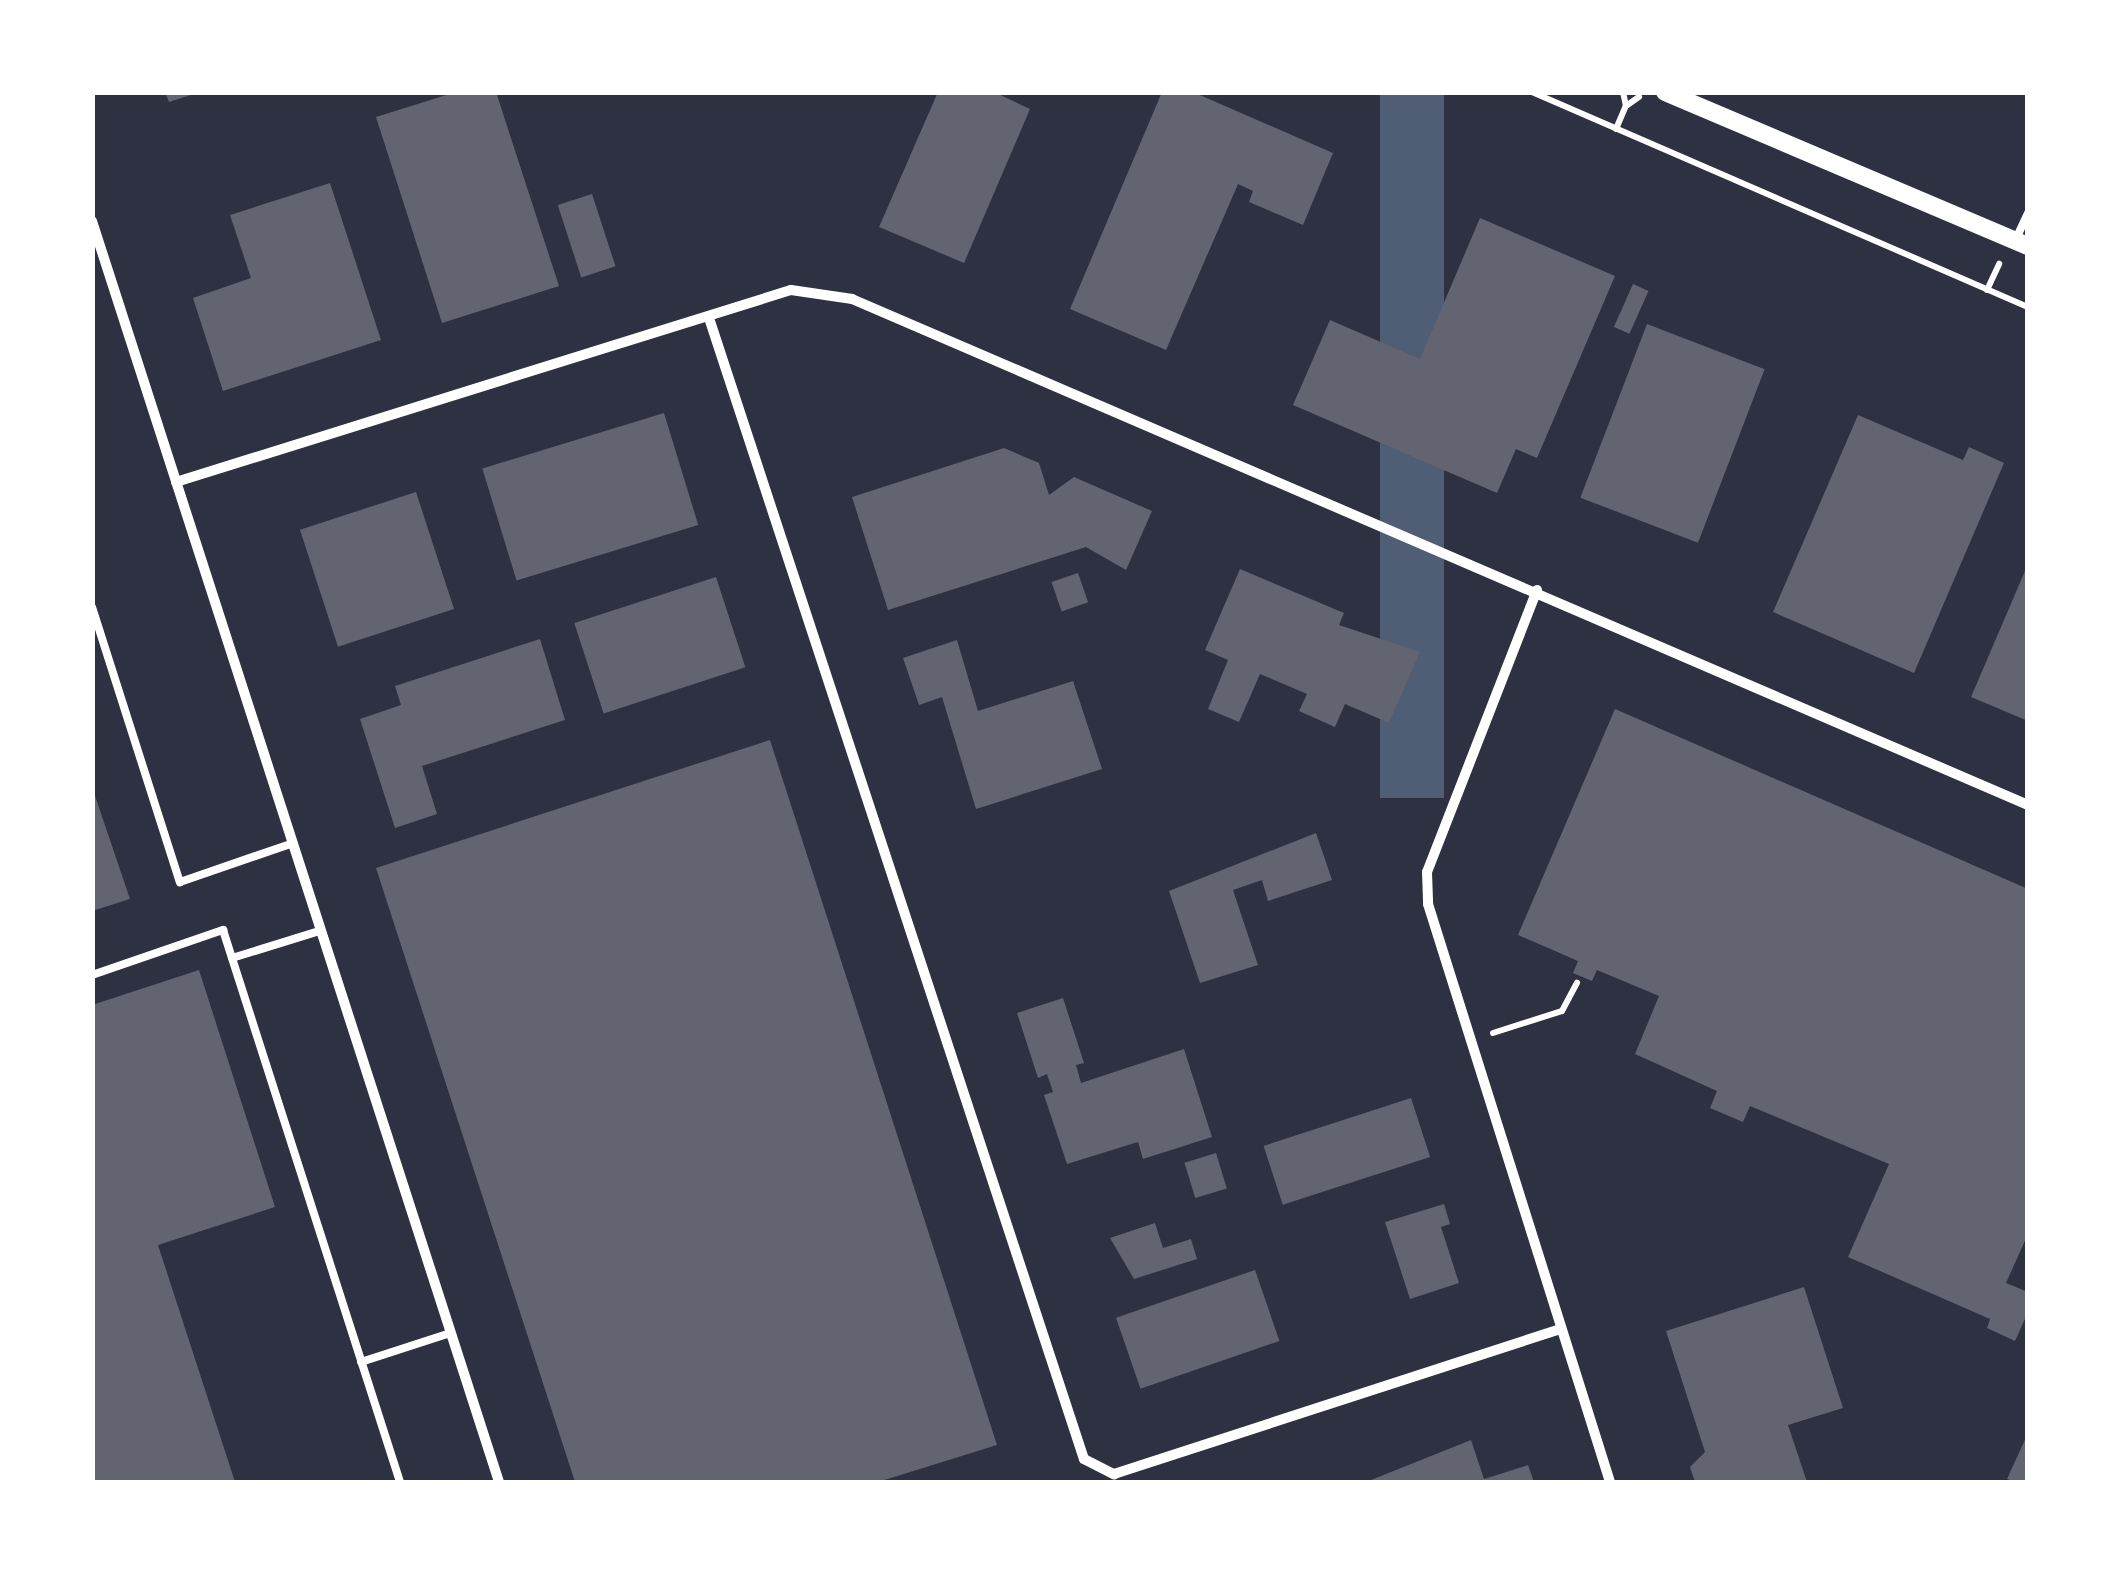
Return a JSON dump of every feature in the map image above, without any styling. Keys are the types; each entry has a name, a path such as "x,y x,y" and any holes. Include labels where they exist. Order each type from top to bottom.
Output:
{"street":[{"path":"1665,92 2021,244"},
{"path":"92,220 499,1482"},
{"path":"176,482 710,322 791,290 852,299 2028,804"},
{"path":"710,322 1084,1459 1114,1474 1558,1330"},
{"path":"1537,590 1427,872 1428,904 1558,1330 1610,1482"}],"lane":[{"path":"2021,244 2028,213"},
{"path":"92,607 180,882 293,842"},
{"path":"92,975 223,930 400,1482"},
{"path":"232,958 320,930"},
{"path":"361,1362 450,1332"}],"path":[{"path":"1532,92 2028,308"},
{"path":"1623,92 1626,106"},
{"path":"1616,129 1626,106 1646,92"},
{"path":"1988,290 1997,266"},
{"path":"1470,1040 1562,1011 1577,984"}],"water":[{"path":"1380,93 1444,93 1444,798 1380,798"}],"building":[{"path":"165,92 197,92 197,93 169,102"},
{"path":"456,92 496,92 559,286 442,323 376,117"},
{"path":"938,92 994,92 1030,109 964,263 879,227"},
{"path":"1162,92 1193,92 1333,153 1303,225 1249,202 1253,191 1238,184 1166,350 1070,309"},
{"path":"330,183 381,340 223,391 193,298 251,278 230,215"},
{"path":"592,194 615,266 581,277 558,205"},
{"path":"1480,218 1615,276 1537,458 1516,449 1497,493 1293,405 1330,320 1420,359"},
{"path":"1633,284 1649,291 1629,334 1614,327"},
{"path":"1647,324 1765,369 1698,543 1580,498"},
{"path":"664,413 698,525 517,580 482,469"},
{"path":"1858,415 1963,460 1969,447 2004,463 1914,673 1773,612"},
{"path":"1004,448 1039,463 1049,495 1074,477 1152,511 1126,570 1086,547 888,610 852,497"},
{"path":"416,492 454,609 338,647 300,530"},
{"path":"2028,564 2028,721 1971,697"},
{"path":"1240,569 1344,613 1339,625 1420,652 1389,723 1345,704 1335,727 1299,711 1307,694 1260,674 1239,722 1208,709 1228,660 1205,650"},
{"path":"1078,573 1088,602 1062,611 1052,582"},
{"path":"716,577 745,667 604,713 574,623"},
{"path":"540,639 565,720 422,766 437,814 395,828 360,719 401,705 395,686"},
{"path":"957,640 978,711 1073,681 1102,769 976,809 942,697 919,705 903,658"},
{"path":"1615,709 2028,889 2028,1234 2006,1283 2028,1292 2028,1312 2015,1341 1987,1328 1990,1319 1848,1257 1889,1164 1750,1106 1743,1122 1710,1108 1717,1091 1635,1054 1659,996 1597,970 1592,981 1573,973 1578,961 1518,935"},
{"path":"770,740 997,1445 878,1482 575,1482 376,868"},
{"path":"92,787 130,899 92,911"},
{"path":"1316,833 1332,880 1268,901 1262,880 1233,890 1258,965 1200,983 1169,891"},
{"path":"199,970 275,1207 158,1245 235,1482 92,1482 92,1005"},
{"path":"1063,998 1084,1063 1076,1065 1081,1083 1184,1049 1212,1137 1143,1159 1138,1142 1067,1164 1044,1095 1053,1092 1047,1074 1038,1078 1017,1013"},
{"path":"1411,1098 1430,1157 1283,1205 1264,1146"},
{"path":"1216,1153 1227,1188 1195,1198 1184,1163"},
{"path":"1444,1204 1450,1224 1441,1227 1459,1283 1410,1299 1385,1222"},
{"path":"1155,1223 1163,1248 1191,1239 1197,1259 1134,1279 1110,1238"},
{"path":"1255,1270 1279,1341 1140,1389 1116,1318"},
{"path":"1804,1287 1843,1408 1788,1425 1807,1482 1695,1482 1690,1467 1705,1452 1666,1331"},
{"path":"2028,1433 2028,1482 2007,1479"},
{"path":"1471,1440 1484,1479 1528,1465 1534,1482 1366,1482"}]}
